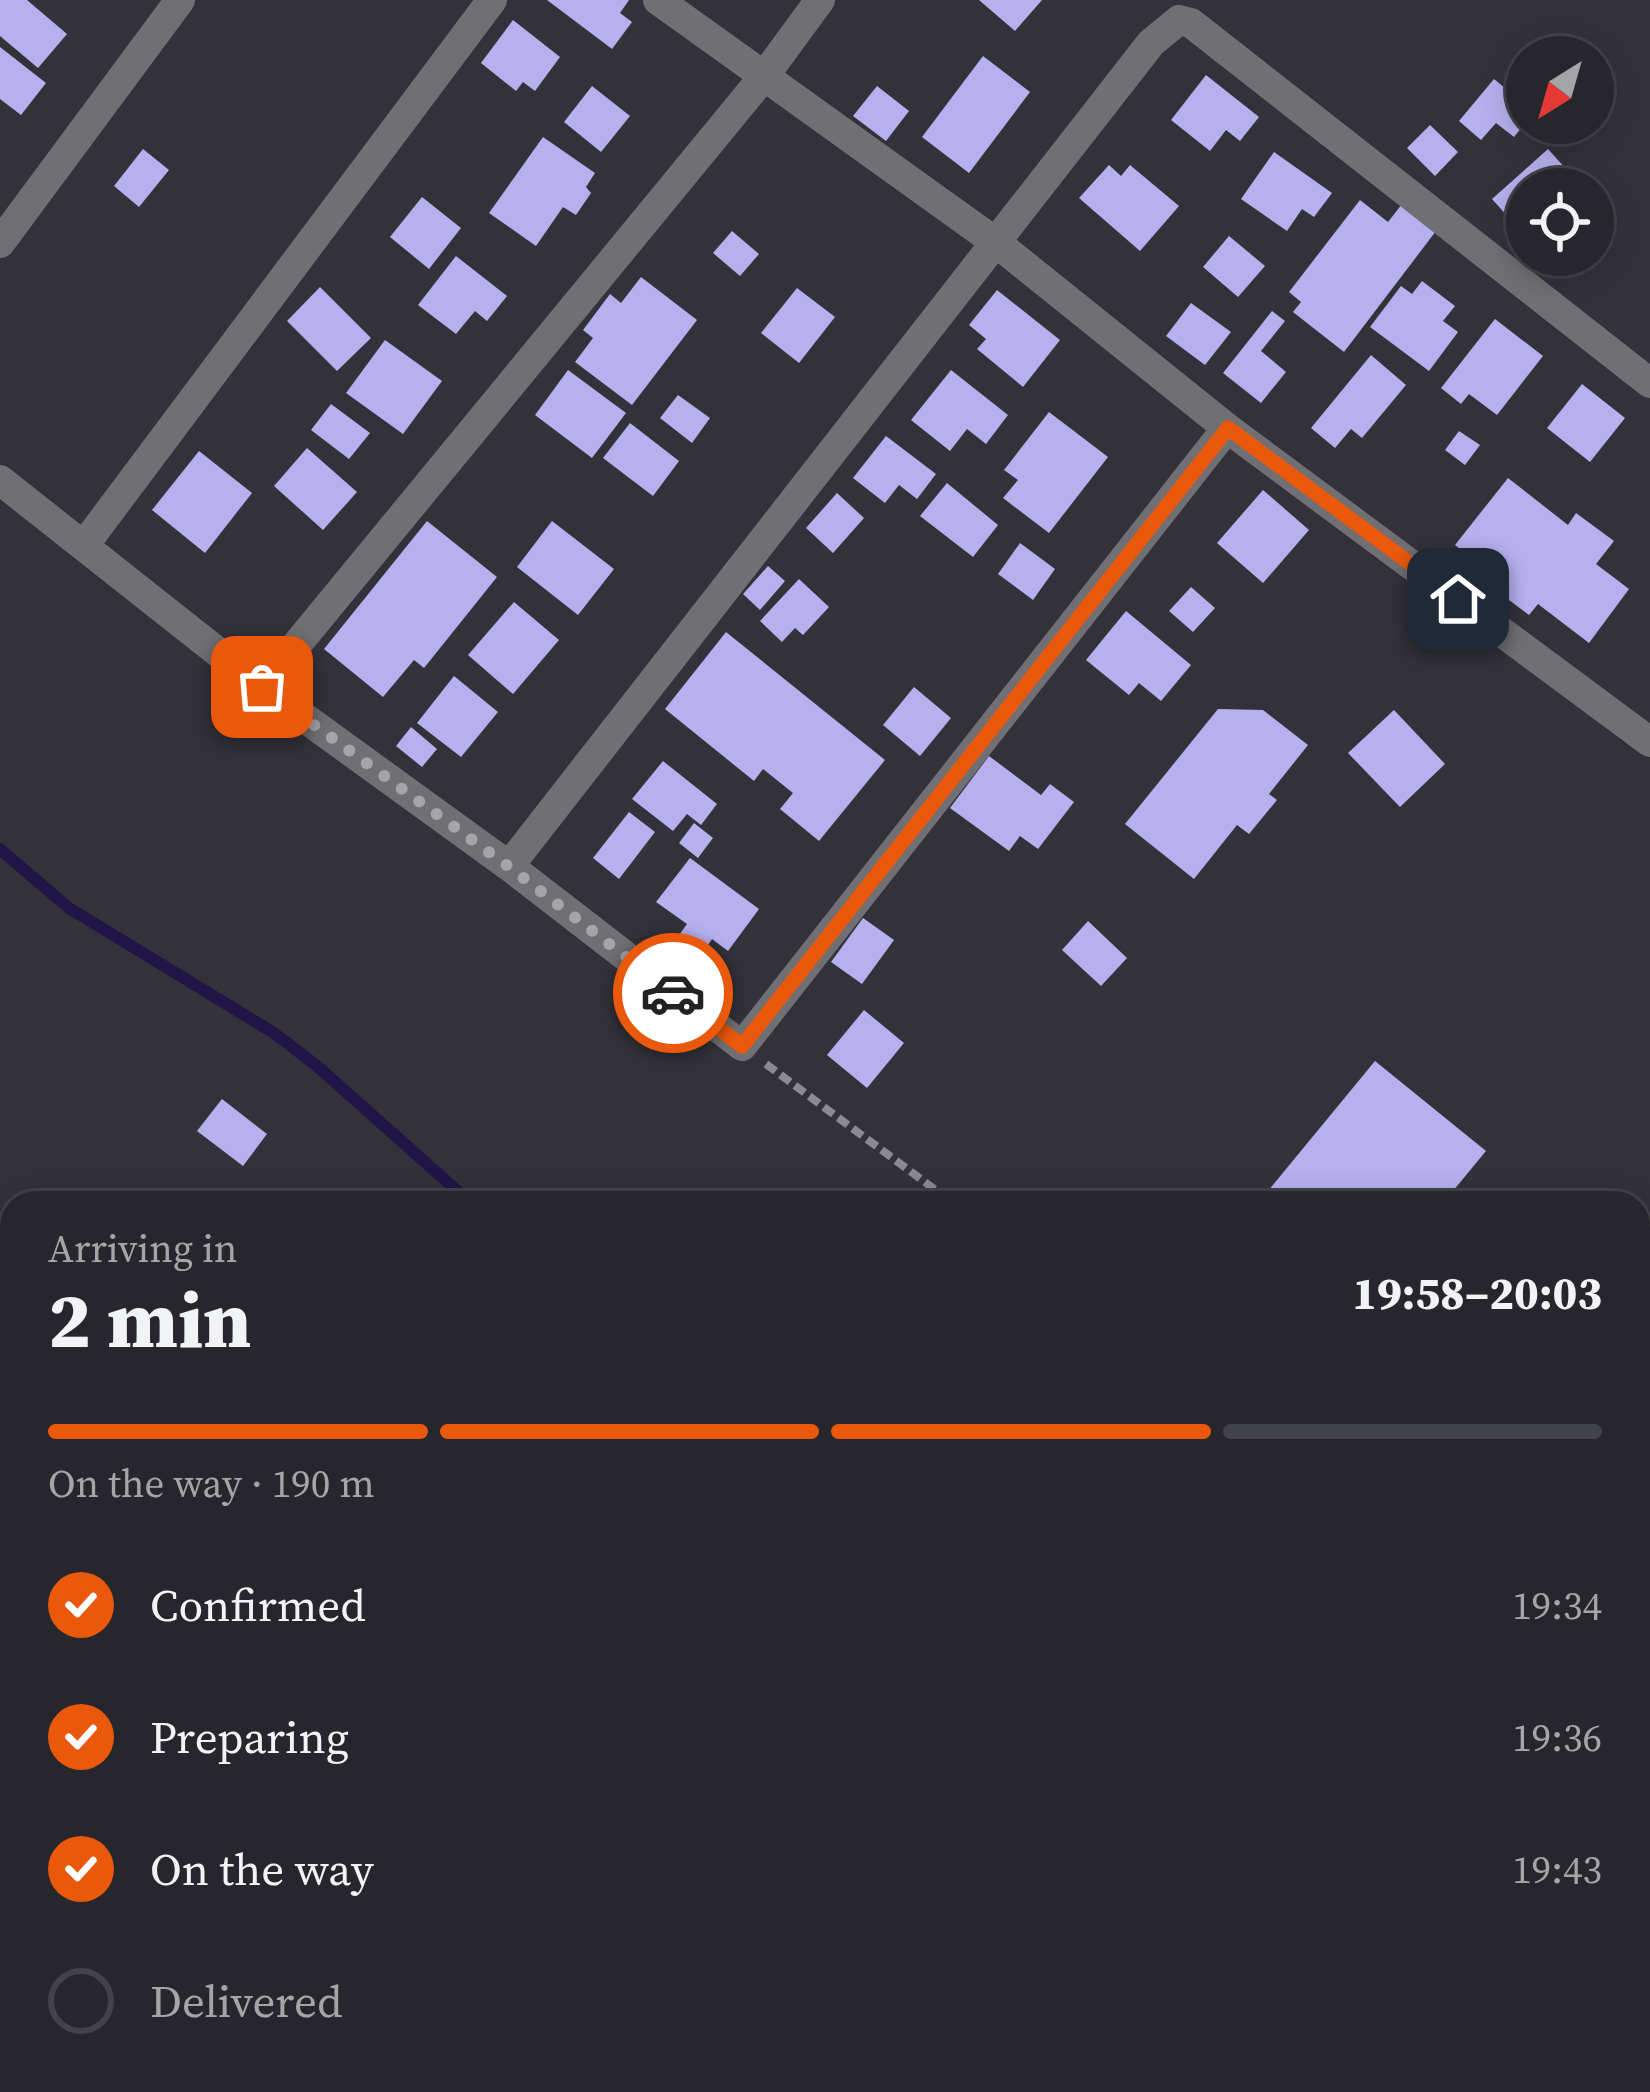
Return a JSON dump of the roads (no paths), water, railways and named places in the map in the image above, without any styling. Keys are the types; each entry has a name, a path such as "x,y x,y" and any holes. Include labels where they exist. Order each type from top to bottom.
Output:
{"street":[{"path":"0,243 180,0"},
{"path":"85,544 492,0"},
{"path":"658,0 998,244 1228,428 1650,742"},
{"path":"262,687 764,75 820,0"},
{"path":"508,866 1151,43 1179,20 1191,23 1650,382"},
{"path":"0,480 262,687 508,866 742,1046 1228,428"}],"waterway":[{"path":"0,849 69,908 274,1033 458,1191"}]}
